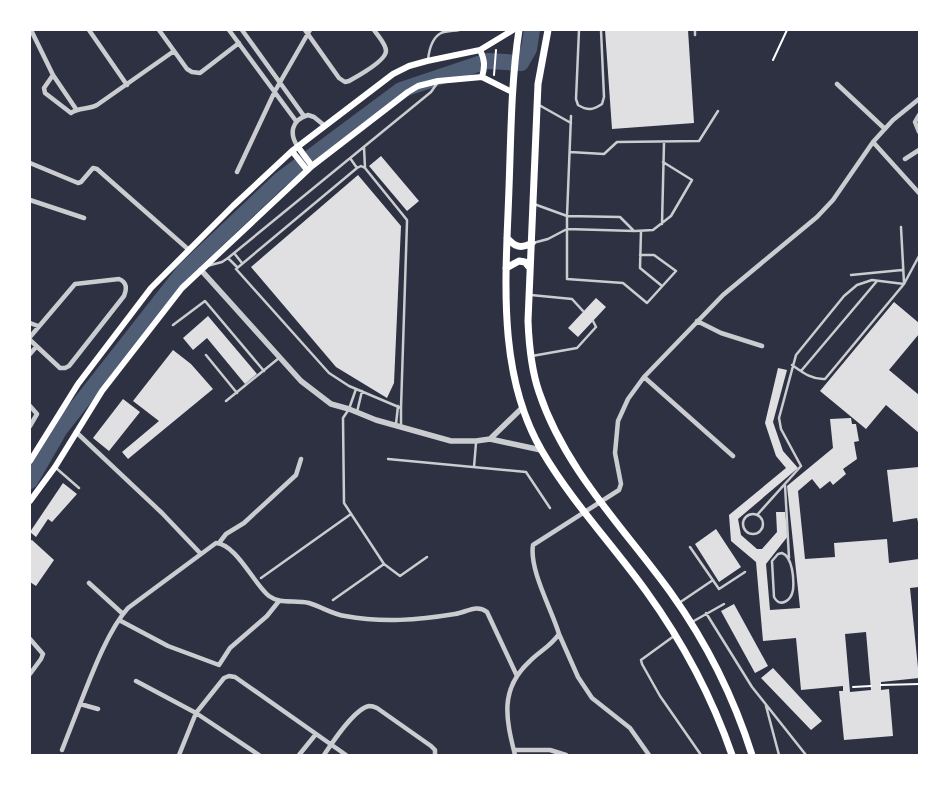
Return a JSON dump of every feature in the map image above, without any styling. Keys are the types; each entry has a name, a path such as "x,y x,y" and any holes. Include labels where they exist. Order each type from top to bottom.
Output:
{"main road":[{"path":"30,461 78,384 151,288 233,206 325,126 393,74 409,66 428,61 481,52 513,30"},
{"path":"519,30 512,92 506,268 509,352 516,388 522,408 541,450 575,502 645,589 676,636 703,686 732,755"},
{"path":"548,30 538,84 528,321 531,356 538,391 568,456 590,489 678,603 691,623 735,709 752,755"},
{"path":"481,52 485,66 483,74"},
{"path":"30,501 55,467 102,391 162,311 202,268 308,166 418,86 483,74 512,92"},
{"path":"296,151 308,166"},
{"path":"507,238 518,247 524,247 532,243"},
{"path":"506,268 519,260 525,262 530,268"}],"street":[{"path":"31,30 53,75 76,109"},
{"path":"89,30 127,85"},
{"path":"159,30 187,69 192,72 200,73 239,43"},
{"path":"229,30 296,121"},
{"path":"242,30 304,116"},
{"path":"237,172 274,91 308,31 339,78 344,82 350,82 383,59 386,52 385,46 374,30"},
{"path":"53,75 44,88 45,94 72,113 76,109 94,107 174,51"},
{"path":"837,84 885,129"},
{"path":"649,755 630,728 592,698 578,677 559,634 536,571 533,545 538,540 615,493 621,487 615,453 618,421 628,399 644,376 722,294 817,217 833,200 873,142 902,111 919,99"},
{"path":"296,151 292,136 296,121 308,115 314,117 325,126"},
{"path":"919,115 915,122 919,132"},
{"path":"873,142 919,193"},
{"path":"905,159 919,150"},
{"path":"30,163 78,183 93,168 98,169 189,250"},
{"path":"30,200 84,218"},
{"path":"202,268 301,381 330,404 349,409 376,420 451,441 490,439 541,450"},
{"path":"119,279 126,285 124,296 69,366 60,368 36,347 30,338 38,326 75,284 119,279"},
{"path":"697,322 721,333 762,346"},
{"path":"30,323 38,326"},
{"path":"30,354 36,347"},
{"path":"644,376 733,456"},
{"path":"30,406 36,411 37,416 30,426"},
{"path":"490,439 522,408"},
{"path":"76,432 162,513 200,553"},
{"path":"62,750 94,669 123,614 128,608 200,553 219,543 226,534 244,522 279,492 296,475 301,460"},
{"path":"219,543 236,556 268,595 279,601 309,603 332,614 374,621 412,620 482,608 487,612 517,676"},
{"path":"89,584 123,614"},
{"path":"119,620 168,646 219,665 230,648 267,616 279,601"},
{"path":"559,634 550,646 530,661 517,676 508,694 506,706 514,753 550,750 562,754"},
{"path":"30,638 42,654 41,659 30,674"},
{"path":"179,755 196,713 217,685 229,676 235,677 346,755"},
{"path":"136,681 196,713 259,755"},
{"path":"80,704 98,709"},
{"path":"324,755 351,719 362,709 370,706 377,708 431,746 435,750 435,755"},
{"path":"299,755 316,734"}],"lane":[{"path":"428,61 434,40 442,33 458,30"},
{"path":"579,30 576,99 578,105 586,110 598,107 602,104 604,97 600,30"},
{"path":"695,30 695,35"},
{"path":"202,268 214,265 228,258 431,92 438,81"},
{"path":"538,104 571,123"},
{"path":"570,152 604,154 617,142 699,141 718,111"},
{"path":"571,116 567,216 567,279 623,282 647,303 676,271 654,255 640,255"},
{"path":"662,224 664,142"},
{"path":"364,147 365,168 407,220 398,426"},
{"path":"350,158 357,168"},
{"path":"532,243 548,239 567,229 653,230 671,216 692,180 663,162"},
{"path":"237,267 357,168 361,166 365,168"},
{"path":"533,204 567,216 620,217 634,231"},
{"path":"901,227 904,284"},
{"path":"641,230 640,268 662,286"},
{"path":"234,253 242,263"},
{"path":"792,365 810,376 820,380 825,379 904,284 916,258 919,256"},
{"path":"228,258 329,373 362,391 400,407"},
{"path":"852,275 903,270"},
{"path":"757,515 801,466 780,430 779,418 796,356 844,296 862,282 872,280 904,284"},
{"path":"802,371 877,281"},
{"path":"530,295 570,298 575,300 583,311"},
{"path":"173,325 205,301 264,371"},
{"path":"531,356 579,346 596,328 593,321"},
{"path":"206,355 237,393"},
{"path":"226,401 280,358"},
{"path":"356,388 349,409 343,418 344,503 384,564 400,576 427,557"},
{"path":"356,412 362,391"},
{"path":"474,467 476,441"},
{"path":"388,459 526,472 550,508"},
{"path":"55,467 79,488"},
{"path":"785,485 793,591 786,603 781,603 776,601 774,597 772,561 778,554 782,553 786,554 790,560"},
{"path":"261,578 351,514"},
{"path":"751,514 757,515 762,521 762,528 756,533 747,532 743,527 745,517 751,514"},
{"path":"690,547 719,589 745,572"},
{"path":"333,600 384,564"},
{"path":"678,603 713,580"},
{"path":"691,623 724,604"},
{"path":"706,613 752,688 806,755"},
{"path":"676,636 645,655 641,660 660,696 702,755"},
{"path":"766,704 779,755"}],"path":[{"path":"773,60 787,30"},
{"path":"494,71 496,52"},
{"path":"881,686 919,684"},
{"path":"853,687 871,686"}],"building":[{"path":"605,30 688,30 694,123 612,129"},
{"path":"381,156 419,201 407,211 369,166"},
{"path":"358,175 401,226 394,383 387,398 336,367 251,267"},
{"path":"596,298 606,307 578,337 568,328"},
{"path":"894,302 919,323 919,334 889,370 919,395 919,433 886,405 866,429 820,391"},
{"path":"208,316 257,374 245,384 207,338 193,350 183,338"},
{"path":"173,350 191,364 213,389 128,459 122,452 159,421 133,401"},
{"path":"778,368 787,370 773,422 783,451 798,468 738,519 741,535 757,549 762,549 777,532 776,512 785,512 788,536 766,564 770,610 800,608 787,486 833,448 830,419 851,418 852,424 856,424 859,441 854,442 857,459 843,469 846,474 833,485 830,481 820,489 812,479 798,491 805,559 835,557 834,543 887,539 889,563 919,559 919,587 910,588 919,678 881,682 881,690 889,689 893,736 844,740 839,691 843,691 843,686 801,690 796,638 763,641 756,562 731,541 729,515 786,468 776,456 765,423","holes":["866,632 871,690 850,692 845,634"]},
{"path":"123,399 140,412 109,451 93,438"},
{"path":"919,467 919,522 917,518 893,522 887,470"},
{"path":"63,483 77,494 52,522 48,519 36,537 30,532"},
{"path":"716,529 741,567 719,582 695,544"},
{"path":"32,540 54,560 36,586 30,582 30,541"},
{"path":"734,604 768,666 755,673 721,611"},
{"path":"773,668 822,721 811,730 761,678"}],"waterway":[{"path":"30,481 60,429 184,271 280,180 401,90 487,61 521,63 529,49 532,30"}]}
